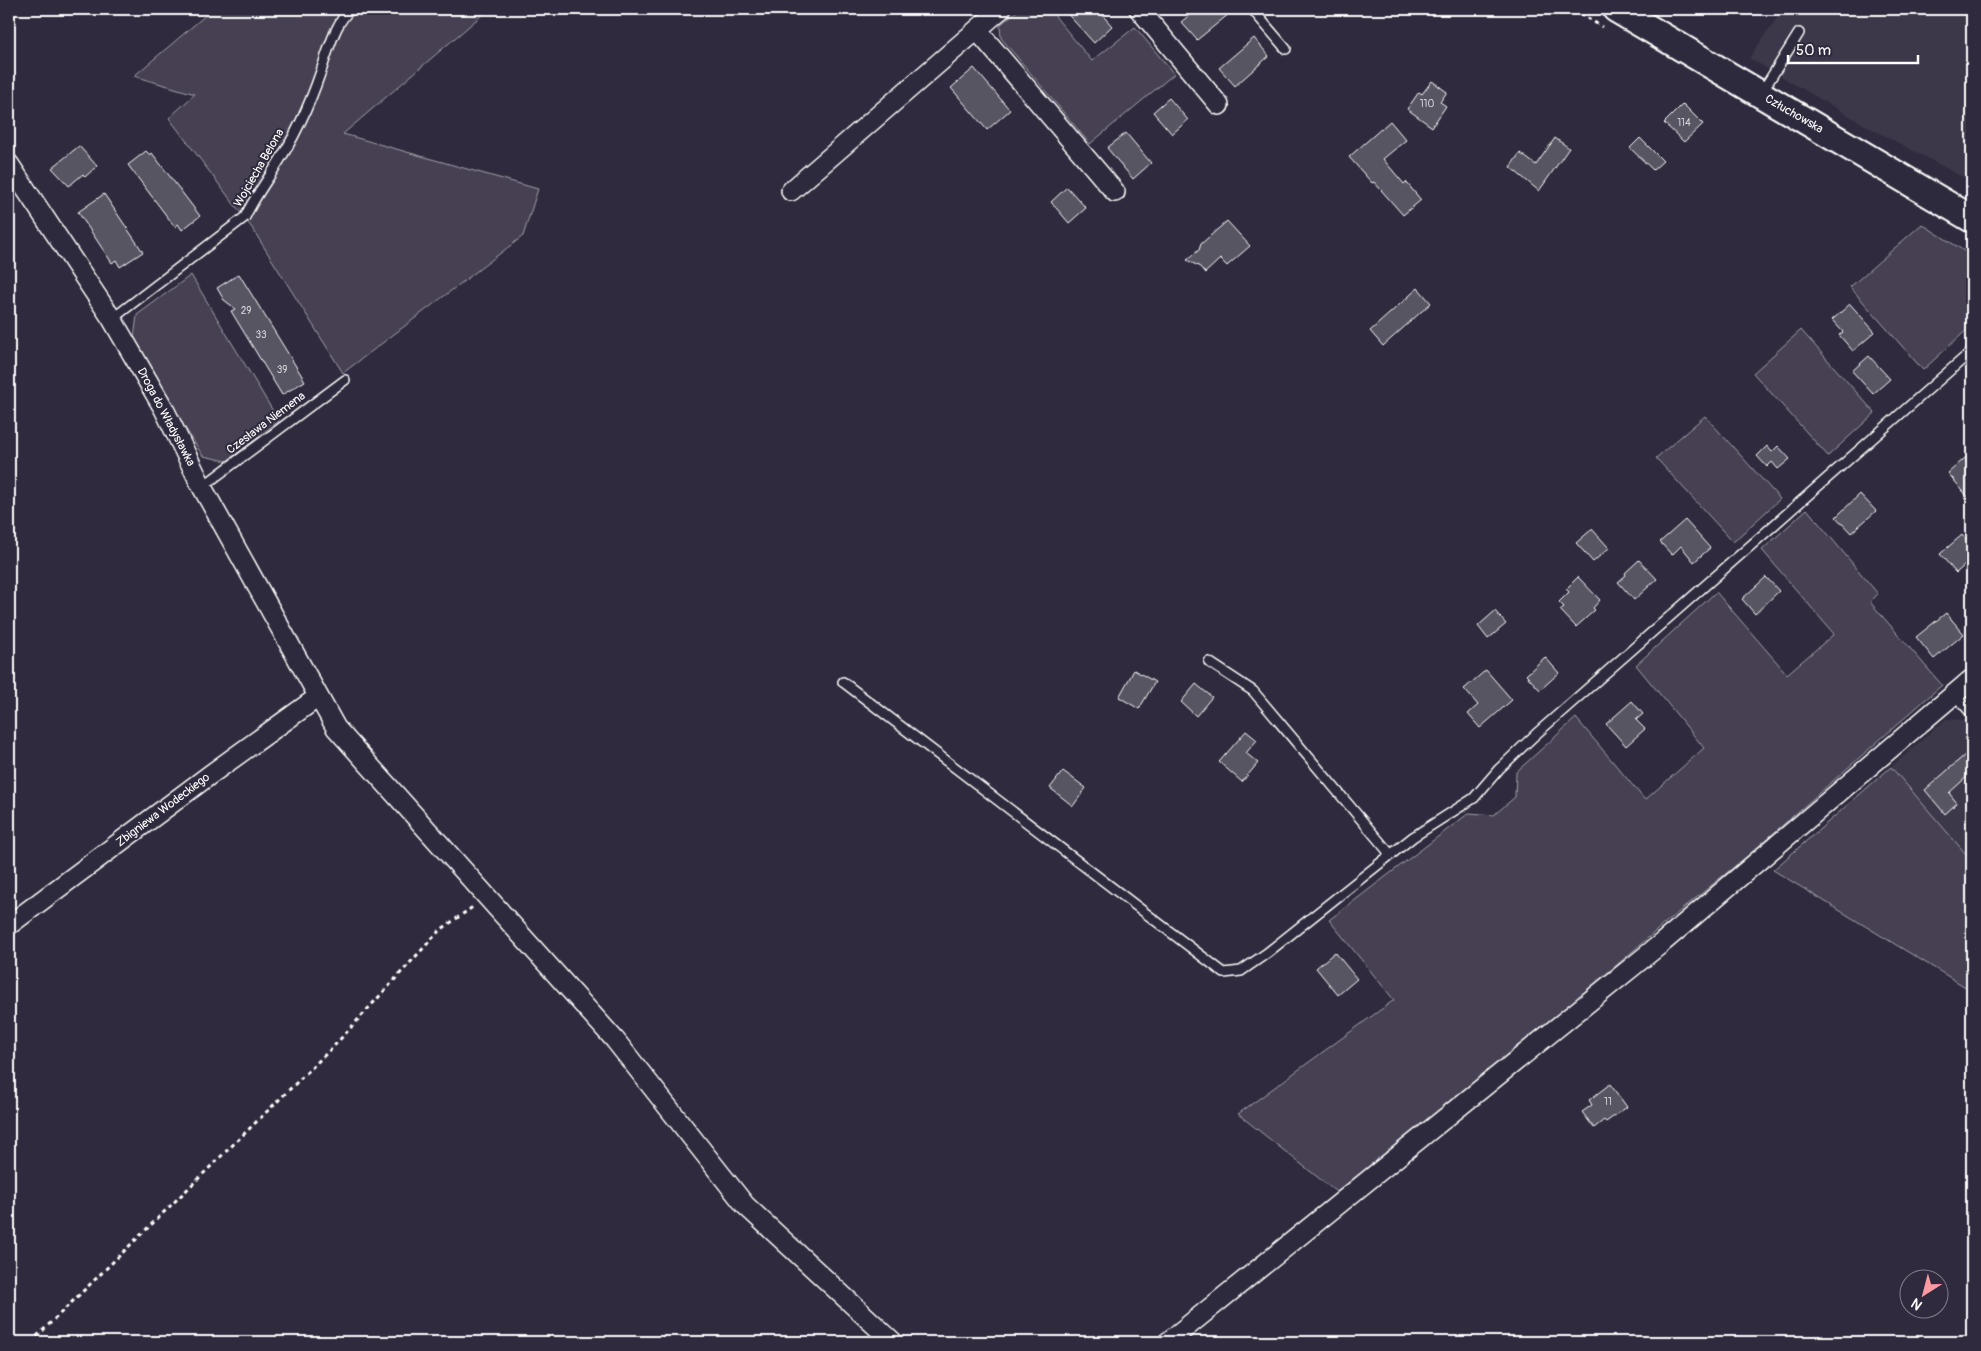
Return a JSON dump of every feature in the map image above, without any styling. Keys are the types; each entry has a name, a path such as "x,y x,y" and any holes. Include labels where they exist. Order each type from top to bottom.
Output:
{"main road":[{"name":"Człuchowska","path":"1616,9 1972,219"}],"street":[{"path":"791,191 1001,9"},
{"path":"1139,9 1219,105"},
{"path":"977,30 1115,192"},
{"name":"Droga do Władysławka","path":"9,164 112,319 164,409 202,487 336,728 615,1040 745,1205 893,1342"},
{"path":"1168,1342 1663,942 1972,679"},
{"name":"Zbigniewa Wodeckiego","path":"9,925 211,774 318,697"}],"lane":[{"name":"Wojciecha Belona","path":"112,319 245,217 251,203 282,157 314,93 329,48 343,16 351,9"},
{"path":"1252,9 1286,49"},
{"path":"1760,94 1799,33"},
{"path":"843,682 1224,973 1241,971 1413,837 1474,798 1499,769 1536,734 1972,351"},
{"name":"Czesława Niemena","path":"202,487 345,380"},
{"path":"1209,662 1253,690 1391,855"},
{"path":"1954,694 1972,714"}],"path":[{"path":"30,1342 334,1046 439,931 487,897"}],"shaded area":[{"path":"213,9 489,9 343,134 538,189 523,236 343,373 252,228 169,118 195,94 134,76"},
{"path":"1019,9 1049,9 1092,61 1135,27 1174,74 1090,144 1001,38 1000,25"},
{"path":"1783,9 1972,9 1972,182 1872,129 1749,58"},
{"path":"1922,224 1972,256 1972,325 1923,370 1850,287"},
{"path":"191,275 279,421 227,461 203,456 133,346 137,315"},
{"path":"1801,330 1875,413 1828,456 1753,373"},
{"path":"1705,416 1780,499 1733,542 1656,458"},
{"path":"1807,509 1878,594 1870,602 1942,685 1751,853 1340,1195 1238,1114 1394,1000 1329,920 1469,813 1494,815 1515,797 1516,772 1576,718 1645,800 1704,748 1636,665 1716,592 1787,674 1834,634 1762,550"},
{"path":"1946,719 1965,720 1972,729 1972,861 1891,767"},
{"path":"1891,767 1972,861 1972,991 1773,870"}],"building":[{"path":"1063,9 1097,9 1112,26 1094,43"},
{"path":"1197,9 1235,9 1197,40 1181,22"},
{"path":"1254,38 1269,56 1235,86 1219,68"},
{"path":"974,68 1010,110 987,130 951,88"},
{"path":"1432,81 1447,92 1440,102 1446,106 1432,127 1407,109 1419,92 1422,94"},
{"path":"1169,98 1188,120 1172,134 1153,112"},
{"path":"1683,104 1703,124 1684,142 1664,123"},
{"path":"1390,121 1406,140 1383,159 1404,184 1406,182 1421,200 1403,215 1349,157"},
{"path":"1126,133 1151,163 1133,179 1107,148"},
{"path":"1555,138 1569,148 1539,191 1510,167 1520,153 1536,165"},
{"path":"1640,138 1663,161 1653,170 1630,148"},
{"path":"79,146 97,166 85,177 83,174 69,186 52,168"},
{"path":"146,151 150,155 152,153 200,216 182,230 178,224 175,227 128,165"},
{"path":"1067,187 1086,208 1069,223 1051,202"},
{"path":"104,194 143,252 120,267 116,260 112,263 78,212"},
{"path":"1227,221 1250,246 1227,266 1220,259 1205,273 1200,267 1187,260 1199,250 1201,244"},
{"path":"239,274 305,381 282,395 231,311 236,309 224,300 217,288"},
{"path":"1418,288 1431,303 1383,346 1370,331"},
{"path":"1850,304 1875,332 1853,351 1839,335 1843,332 1832,320"},
{"path":"1869,356 1890,379 1873,394 1852,371"},
{"path":"1767,446 1772,452 1778,446 1790,459 1778,469 1772,462 1767,467 1757,456"},
{"path":"1972,452 1972,502 1948,473"},
{"path":"1860,494 1876,511 1851,533 1836,517"},
{"path":"1685,520 1710,548 1694,562 1681,546 1672,555 1660,542"},
{"path":"1592,529 1609,548 1593,562 1576,543"},
{"path":"1962,535 1972,547 1972,559 1956,573 1940,554"},
{"path":"1639,560 1657,579 1634,600 1618,582"},
{"path":"1578,577 1600,600 1593,608 1595,610 1576,627 1560,610 1564,607 1559,602 1569,592 1566,589"},
{"path":"1766,577 1779,591 1755,614 1742,599"},
{"path":"1495,611 1506,624 1488,639 1478,626"},
{"path":"1946,613 1964,634 1934,659 1916,637"},
{"path":"1545,657 1559,673 1540,690 1526,675"},
{"path":"1134,670 1155,682 1139,709 1119,697"},
{"path":"1486,670 1512,700 1480,728 1468,714 1478,705 1464,689"},
{"path":"1196,684 1212,697 1196,716 1181,702"},
{"path":"1632,701 1643,714 1636,720 1645,729 1626,746 1606,724"},
{"path":"1246,731 1257,740 1246,753 1258,763 1242,782 1219,762"},
{"path":"1966,754 1972,761 1972,772 1949,793 1957,803 1945,814 1925,790"},
{"path":"1063,771 1086,788 1073,806 1050,788"},
{"path":"1335,952 1357,979 1338,995 1316,968"},
{"path":"1610,1084 1627,1107 1594,1128 1582,1112 1592,1105 1589,1100"}]}
